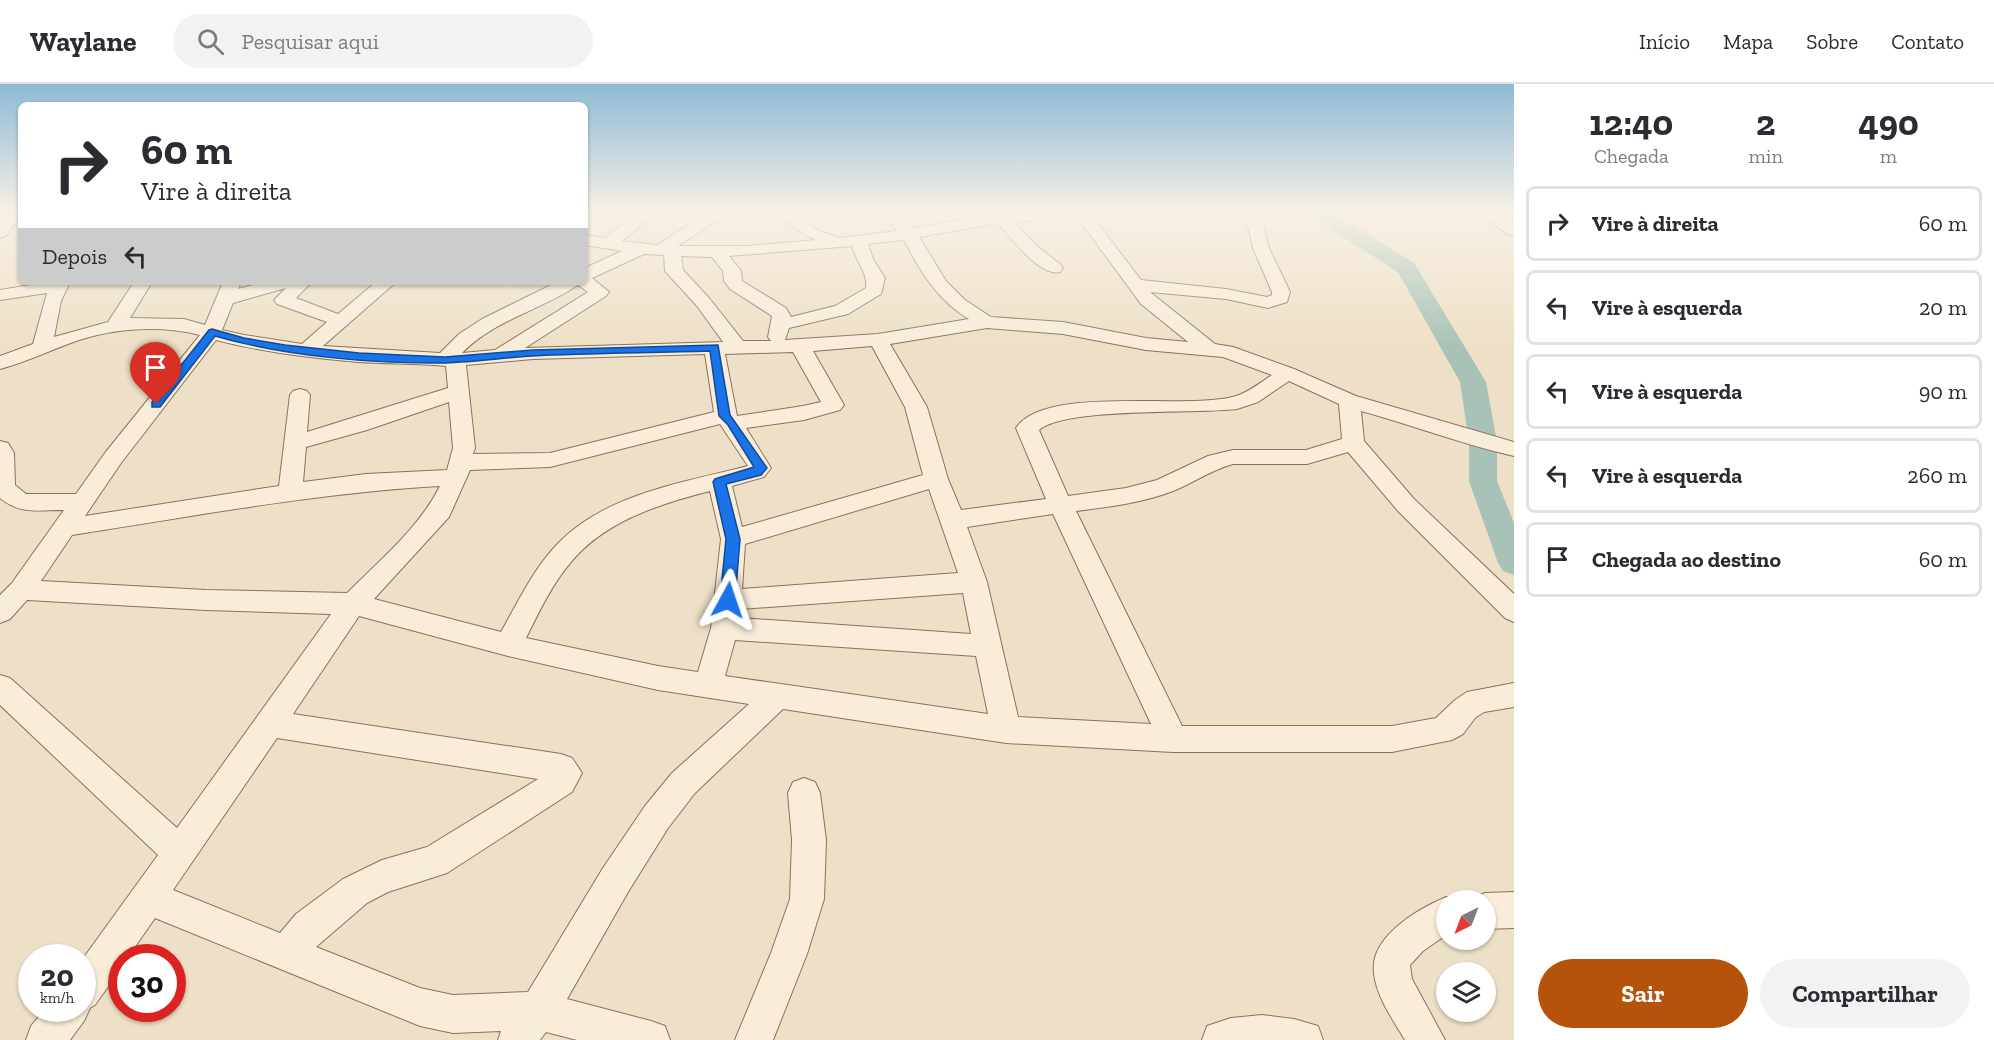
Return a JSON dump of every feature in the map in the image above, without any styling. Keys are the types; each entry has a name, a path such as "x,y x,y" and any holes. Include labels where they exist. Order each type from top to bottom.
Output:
{"street":[{"path":"588,274 624,257"},
{"path":"667,257 674,271 703,302 737,347"},
{"path":"721,257 732,271 736,285 774,308 782,317 776,347"},
{"path":"781,324 813,319 849,308 876,290 876,278 863,257"},
{"path":"922,257 939,286 951,300 987,322"},
{"path":"1039,257 1054,268"},
{"path":"1113,257 1134,285 1162,314 1208,348"},
{"path":"1134,285 1226,294 1268,303 1281,298 1279,286 1265,257"},
{"path":"500,355 599,294 599,290 588,284"},
{"path":"0,295 55,285"},
{"path":"42,347 50,308 60,285"},
{"path":"116,325 141,285"},
{"path":"0,612 21,590 82,502 212,332 231,285"},
{"path":"224,300 274,285"},
{"path":"299,285 282,297 283,300 341,321"},
{"path":"306,350 383,285"},
{"path":"450,360 466,338 489,323 565,285"},
{"path":"813,319 828,345"},
{"path":"0,363 42,347 116,325 151,323 184,325 263,345 359,356 450,360 500,355 828,345 878,340 987,322 1063,328 1146,344 1208,348 1235,354 1287,373 1349,401 1413,418 1483,442 1514,449"},
{"path":"878,340 916,407 936,479 974,582 1006,730"},
{"path":"63,528 290,492 458,469 550,460 728,419 804,413 833,405 800,346"},
{"path":"508,645 548,574 563,553 578,538 652,498 756,472 760,468 728,419 714,347"},
{"path":"96,972 353,604 440,511 458,469 464,448 459,391 450,360"},
{"path":"1173,739 1061,506 1027,428 1034,420 1070,411 1203,407 1236,403 1254,397 1287,373"},
{"path":"295,443 359,425 459,391"},
{"path":"290,492 300,395"},
{"path":"1349,401 1353,443 1407,505 1514,611"},
{"path":"953,520 1126,496 1164,486 1216,461 1233,457 1307,458 1353,443"},
{"path":"0,448 3,453 3,489 21,502 82,502"},
{"path":"733,539 936,479"},
{"path":"708,686 725,628 733,539 719,482"},
{"path":"728,600 974,582"},
{"path":"21,590 206,600 353,604 508,645 658,678 1006,730 1173,739 1392,740 1441,731 1452,725 1465,709 1477,701 1514,695"},
{"path":"725,628 989,646"},
{"path":"0,687 180,853"},
{"path":"517,1040 539,1011 594,914 659,815 681,786 716,756 776,697"},
{"path":"271,724 561,768 566,773 561,782 435,861 382,877 355,891 309,927 286,954"},
{"path":"754,1040 789,954 807,898 809,840 804,793"},
{"path":"149,898 420,1007 453,1014 539,1011 651,1040"},
{"path":"1496,911 1514,910"},
{"path":"1426,1040 1391,972 1392,960 1403,945 1436,921"},
{"path":"45,1040 60,1022"},
{"path":"1221,1040 1258,1035 1283,1035 1304,1040"}],"waterway":[{"path":"1388,257 1406,268 1473,382 1483,442 1483,481 1514,563"}],"route":[{"path":"156,404 212,332 243,341 285,348 359,356 445,360 533,353 714,347 725,416 732,423 760,468 756,472 719,482 733,539 728,600"}]}
